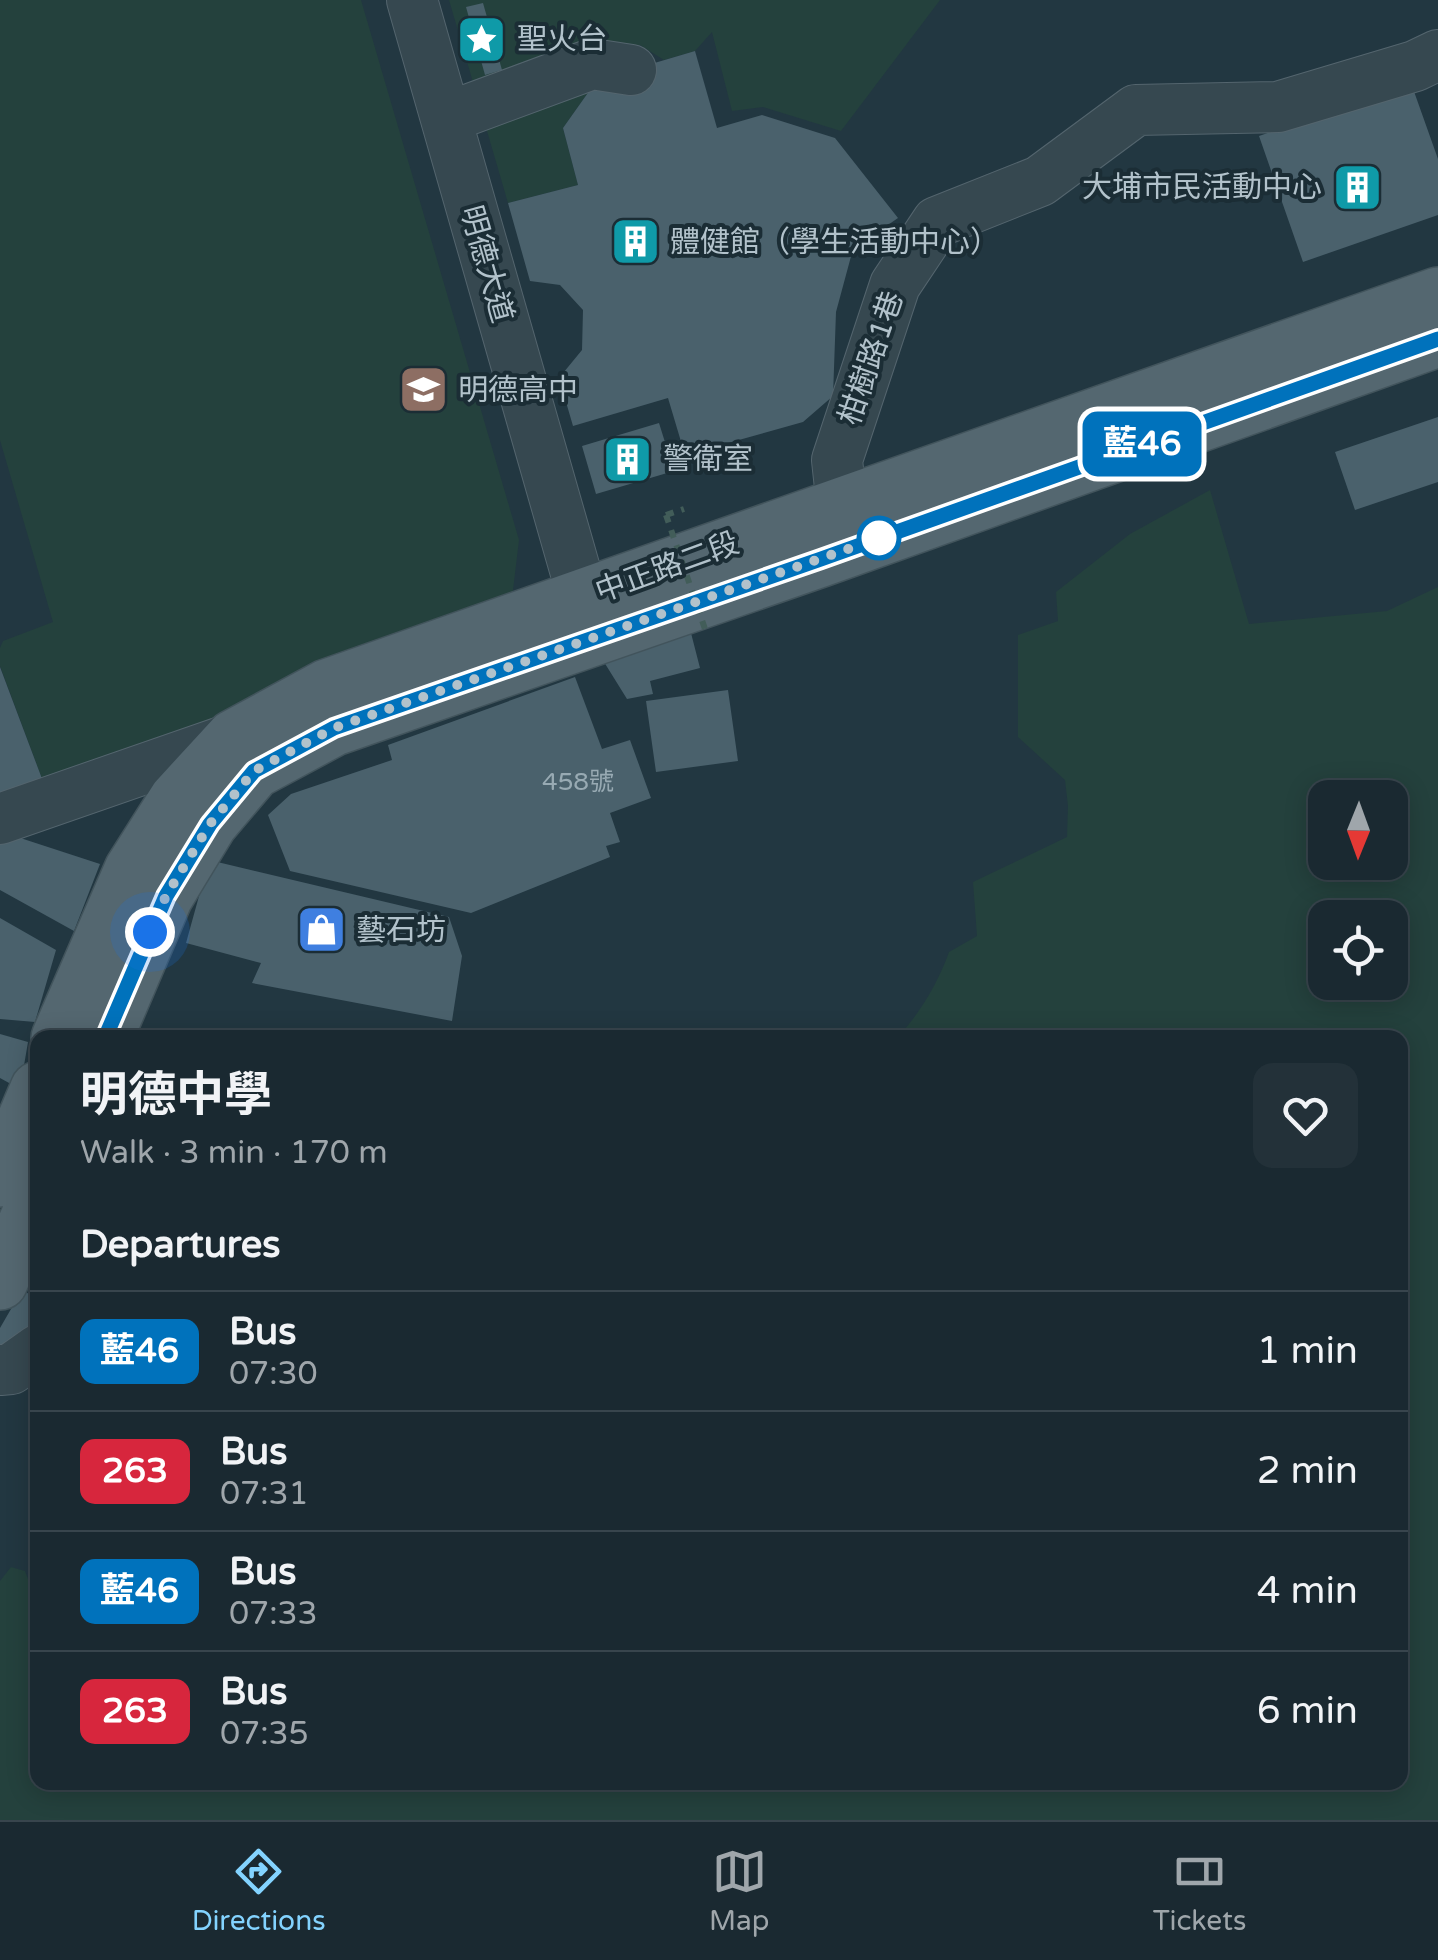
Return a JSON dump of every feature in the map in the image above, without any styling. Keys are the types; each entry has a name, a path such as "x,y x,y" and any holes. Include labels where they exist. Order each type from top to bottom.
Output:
{"main road":[{"name":"中正路二段","path":"62,1030 132,870 177,799 244,754 327,688 589,616 821,559 1358,345 1438,295"},
{"name":"中正路二段","path":"589,616 842,506 1358,345 1438,339"},
{"name":"中正路二段","path":"109,1030 166,896 210,824 244,754"},
{"path":"0,1179 30,1108"},
{"path":"0,1282 30,1213"}],"street":[{"name":"明德大道","path":"412,0 589,616"},
{"name":"柑樹路1巷","path":"842,506 836,460 895,284 937,222 1040,181 1136,110 1278,108 1416,66 1438,55"},
{"path":"446,118 592,64 631,70"},
{"path":"0,819 244,754"},
{"path":"0,1370 11,1369 30,1356"}],"path":[{"path":"666,516 706,632"}],"green space":[{"path":"0,0 361,0 519,540 511,607 224,722 44,784 0,666 3,641 53,622 0,440"},
{"path":"449,0 940,0 841,131 763,107 732,111 712,32 695,51 664,60 640,45 587,49 475,89"},
{"path":"597,80 563,128 578,185 508,203 485,124"},
{"path":"1210,490 1249,624 1387,611 1438,587 1438,1820 0,1820 0,1581 11,1567 25,1571 30,1584 30,1790 1408,1790 1408,1030 904,1030 928,997 949,952 977,936 973,882 1067,837 1065,780 1018,737 1018,635 1058,621 1056,592 1130,534"}],"building":[{"path":"483,3 502,70 485,75 466,7"},
{"name":"體健館（學生活動中心）","path":"695,51 717,128 762,115 835,138 898,218 853,249 836,312 833,396 803,422 685,455 668,398 573,426 559,378 582,350 583,310 560,285 530,281 508,203 578,185 563,128 597,80"},
{"name":"大埔市民活動中心","path":"1411,83 1438,159 1438,215 1303,262 1259,136"},
{"path":"1438,417 1438,482 1355,510 1335,452"},
{"name":"警衛室","path":"659,423 674,471 596,494 582,446"},
{"path":"691,633 700,668 650,681 653,694 627,699 604,662"},
{"path":"0,667 44,784 0,800"},
{"path":"575,677 602,749 630,740 651,798 610,813 620,842 606,846 610,857 471,913 290,871 268,815 291,794 392,760 388,745"},
{"path":"728,690 738,761 656,772 646,701"},
{"path":"5,833 100,864 74,931 0,890 0,835"},
{"name":"藝石坊","path":"209,860 449,917 462,956 452,1021 252,983 261,963 186,943"},
{"path":"0,918 56,950 35,1022 0,1019"},
{"path":"0,1034 28,1042 20,1089 0,1078"},
{"path":"22,1290 30,1294 30,1336 0,1353 0,1328"}],"bus line":[{"name":"藍46","path":"108,1030 166,896 210,824 254,771 334,728 1438,339"}],"place":[{"name":"聖火台","path":"482,39"},
{"name":"大埔市民活動中心","path":"1357,187"},
{"name":"體健館（學生活動中心）","path":"635,242"},
{"name":"明德高中","path":"423,390"},
{"name":"警衛室","path":"628,459"},
{"name":"藝石坊","path":"321,930"}],"route":[{"path":"150,932 166,896 210,824 254,771 281,756 334,728 894,533 879,538"}]}
